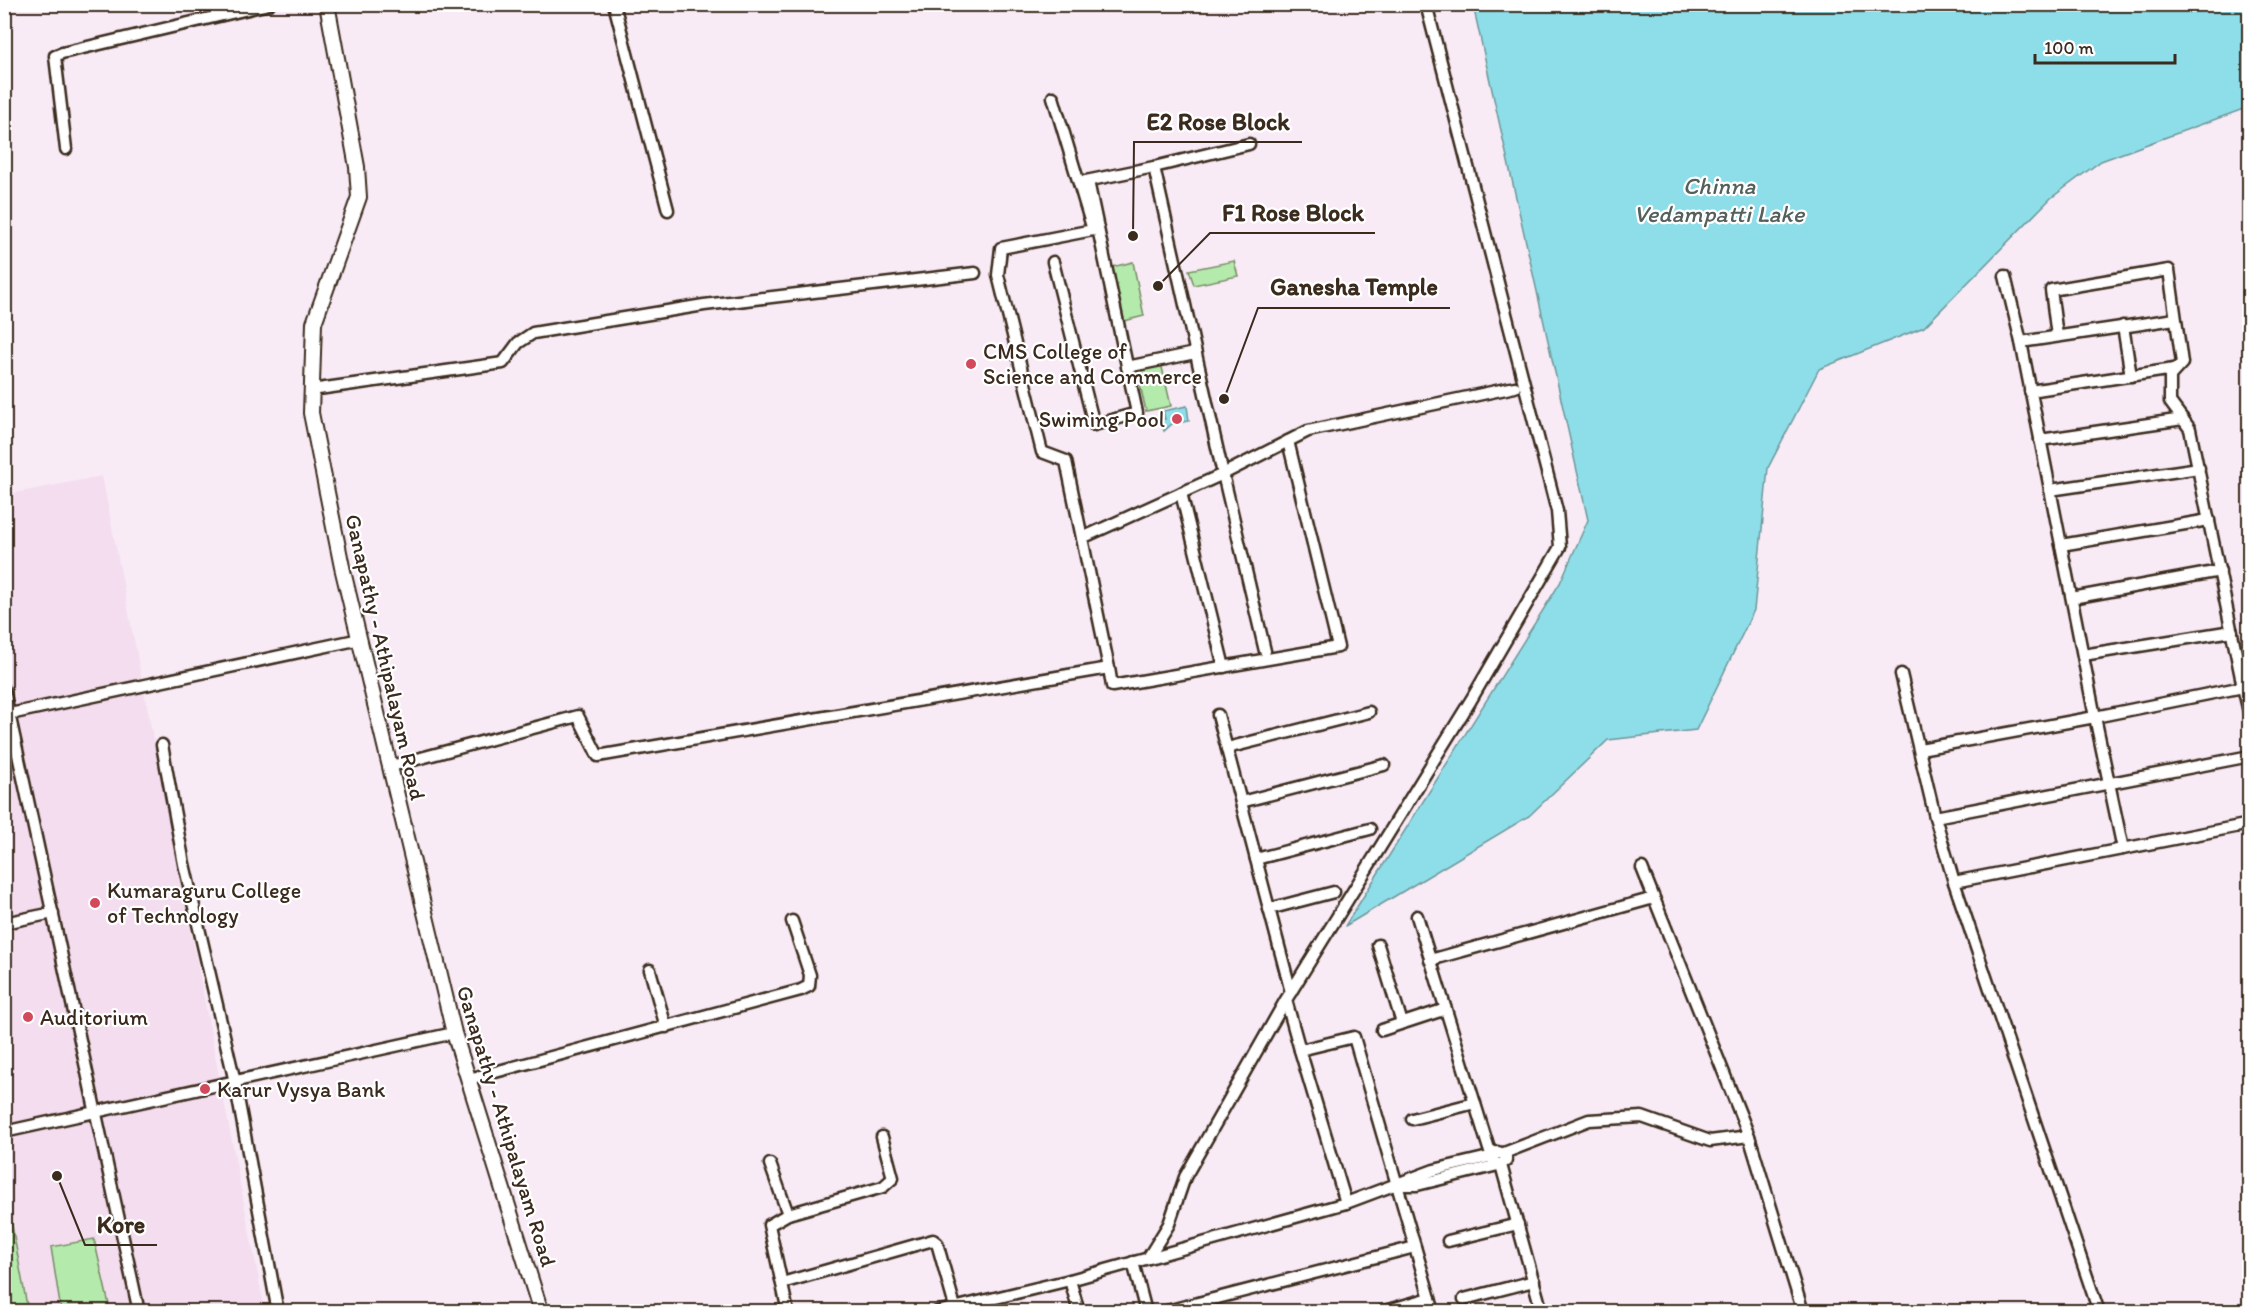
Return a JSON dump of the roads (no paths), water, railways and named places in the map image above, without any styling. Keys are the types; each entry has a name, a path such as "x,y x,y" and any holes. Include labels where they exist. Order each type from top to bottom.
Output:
{"main road":[{"name":"Ganapathy - Athipalayam Road","path":"327,4 357,167 359,197 314,323 311,390 320,464 454,1033 541,1311"}],"street":[{"path":"66,149 55,56 62,52 269,4"},
{"path":"614,4 668,210"},
{"path":"1148,1258 1169,1224 1185,1177 1288,996 1471,700 1560,547 1557,511 1426,4"},
{"path":"1053,97 1083,182 1137,413 1094,425 1053,262"},
{"path":"1083,182 1248,144"},
{"path":"1154,167 1222,474 1265,651"},
{"path":"1083,182 1093,230 1001,248 998,275 1042,452 1066,461 1112,686 1338,647 1288,441"},
{"path":"2057,336 2051,290 2169,270 2182,363 2174,369 2170,376 2170,402 2175,412 2183,418 2190,429 2250,716"},
{"path":"311,390 503,363 518,343 533,333 704,305 975,273"},
{"path":"2005,276 2021,342 2123,849"},
{"path":"2021,342 2175,319"},
{"path":"2123,327 2131,376"},
{"path":"1127,367 1195,353"},
{"path":"2030,391 2174,369"},
{"path":"1082,538 1222,474 1308,431 1515,387"},
{"path":"2040,440 2183,418"},
{"path":"2050,490 2199,468"},
{"path":"1181,493 1224,667"},
{"path":"2061,545 2209,520"},
{"path":"2072,598 2220,571"},
{"path":"2083,655 2232,631"},
{"path":"10,714 360,639"},
{"path":"391,766 578,716 598,756 1109,668"},
{"path":"1901,674 1935,817 1954,882 2099,1311"},
{"path":"1920,750 2243,687"},
{"path":"4,690 10,714 10,743 53,913 139,1311"},
{"path":"1227,748 1369,712"},
{"path":"1218,715 1269,909 1300,1050 1346,1203"},
{"path":"162,745 184,864 234,1082 278,1311"},
{"path":"1935,817 2250,756"},
{"path":"1241,802 1384,765"},
{"path":"1954,882 2250,824"},
{"path":"1256,859 1370,829"},
{"path":"1642,868 1749,1136 1803,1311"},
{"path":"1269,909 1334,892"},
{"path":"1430,960 1654,898"},
{"path":"4,923 53,913"},
{"path":"1417,916 1489,1149 1498,1159 1542,1311"},
{"path":"469,1079 801,990 809,986 810,975 792,921"},
{"path":"1378,945 1402,1023"},
{"path":"650,970 666,1027"},
{"path":"1382,1030 1446,1009"},
{"path":"4,1132 454,1033"},
{"path":"1300,1050 1354,1037 1434,1311"},
{"path":"1412,1119 1475,1103"},
{"path":"937,1311 1070,1280 1346,1203 1396,1185 1417,1185 1498,1159 1589,1120 1642,1117 1710,1141 1749,1136"},
{"path":"788,1311 769,1225 788,1214 883,1187 893,1178 882,1137"},
{"path":"770,1164 788,1214"},
{"path":"1448,1241 1518,1224"},
{"path":"782,1283 933,1240 937,1243 955,1307"},
{"path":"1163,1311 1415,1247"},
{"path":"1133,1262 1146,1311"},
{"path":"1070,1280 1079,1311"},
{"path":"1464,1299 1534,1281"},
{"path":"1381,1311 1430,1298"}],"water":[{"name":"Chinna Vedampatti Lake","path":"1473,5 2249,5 2249,107 2101,161 2051,198 1924,327 1819,369 1768,468 1754,610 1696,730 1608,740 1529,816 1345,926 1560,583 1588,520"},
{"name":"Swiming Pool","path":"1187,406 1189,421 1172,424 1164,431 1161,418 1165,419 1163,411"}],"place":[{"name":"E2 Rose Block","path":"1133,236"},
{"name":"F1 Rose Block","path":"1158,286"},
{"name":"CMS College of Science and Commerce","path":"971,364"},
{"name":"Ganesha Temple","path":"1224,399"},
{"name":"Swiming Pool","path":"1177,419"},
{"name":"Kumaraguru College of Technology","path":"95,903"},
{"name":"Auditorium","path":"28,1017"},
{"name":"Karur Vysya Bank","path":"205,1089"},
{"name":"Kore","path":"57,1176"}]}
